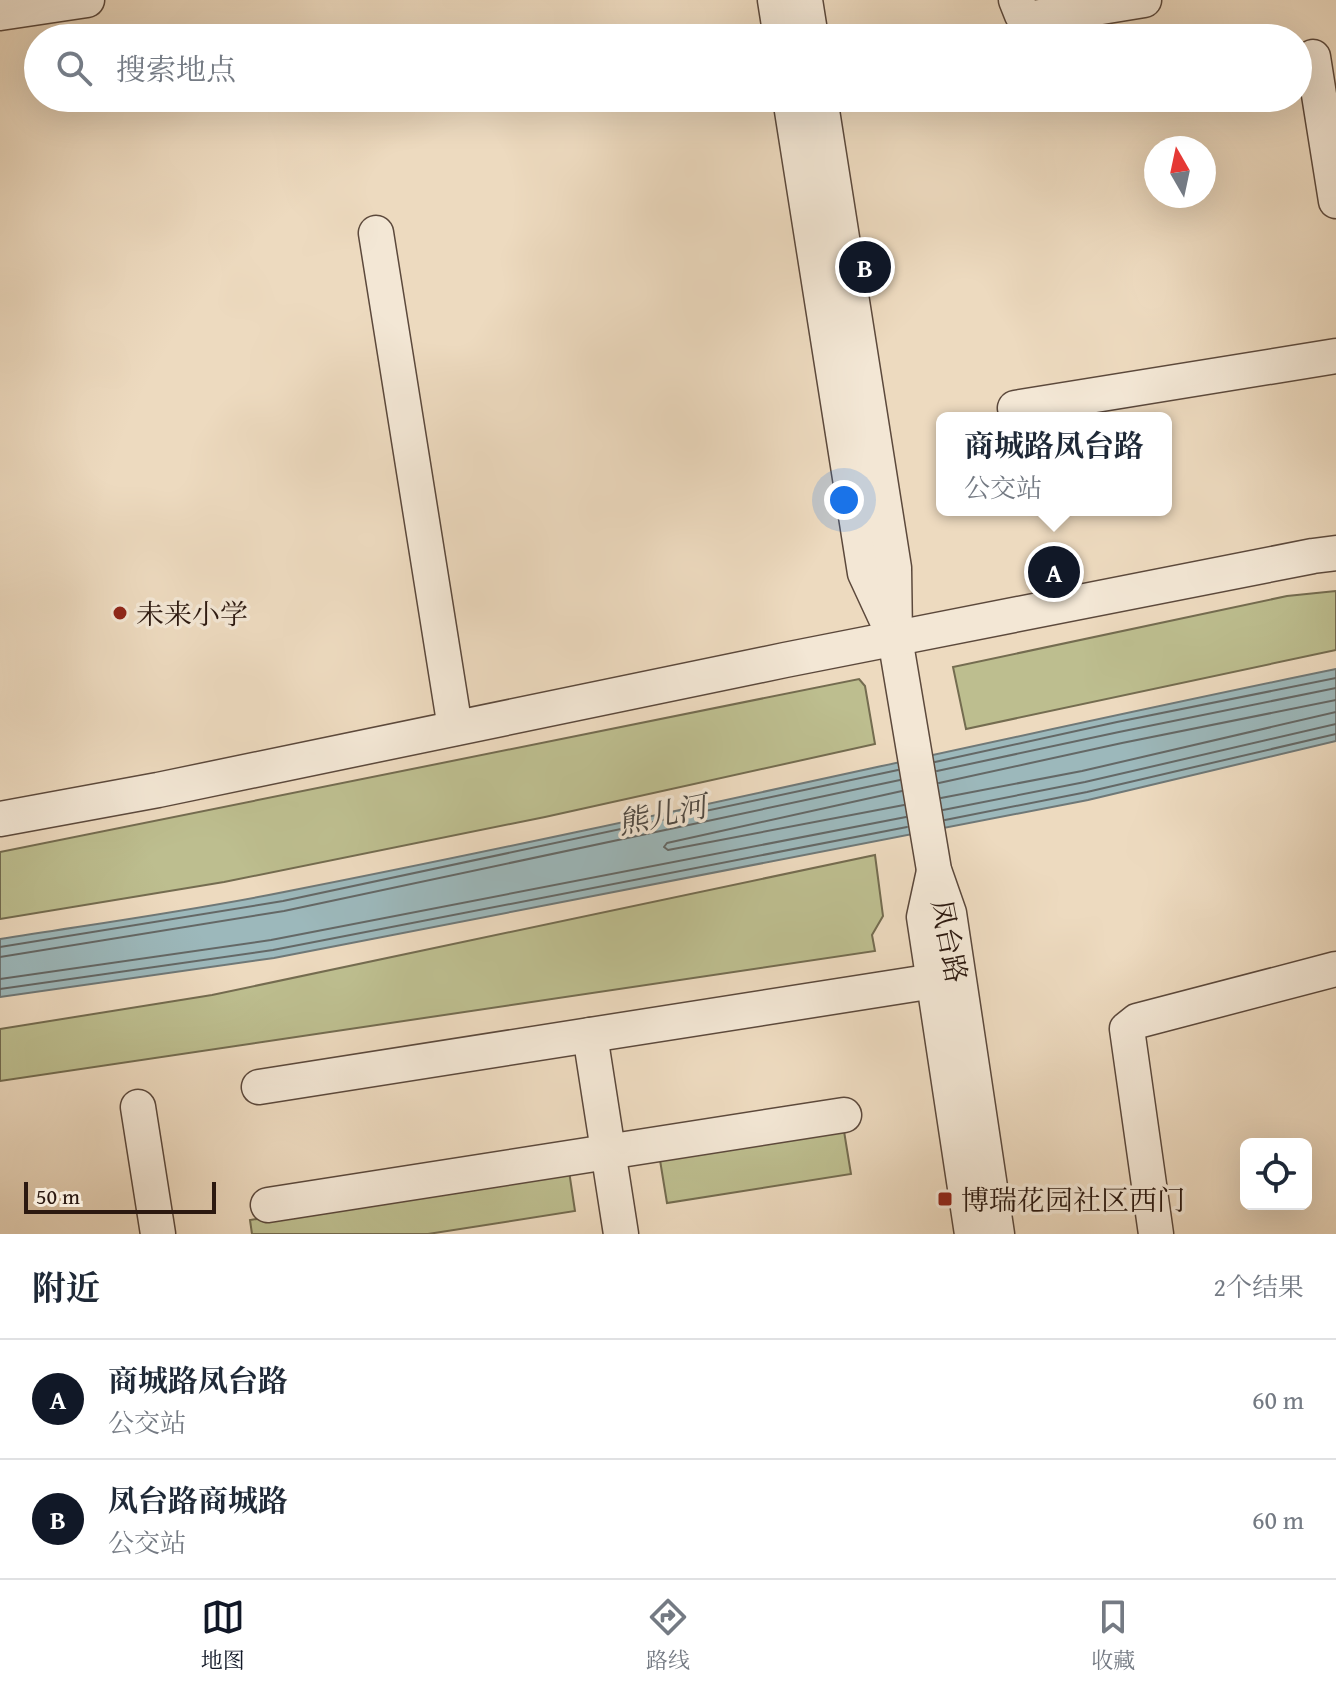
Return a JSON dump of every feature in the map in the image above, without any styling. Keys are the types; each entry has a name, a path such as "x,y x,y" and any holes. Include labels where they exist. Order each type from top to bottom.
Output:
{"street":[{"path":"0,13 87,0"},
{"path":"775,0 779,24"},
{"path":"805,0 809,24"},
{"path":"1016,0 1022,15 1034,18 1144,0"},
{"path":"1313,57 1336,201"},
{"path":"792,112 865,573 895,638"},
{"path":"822,112 894,568 895,638 934,870"},
{"path":"376,233 455,728"},
{"path":"1015,408 1336,356"},
{"path":"0,819 158,790 895,638 1336,553"},
{"name":"凤台路","path":"934,870 924,917 972,1234"},
{"name":"凤台路","path":"934,870 949,913 997,1234"},
{"path":"1156,1234 1127,1029 1137,1021 1336,969"},
{"path":"259,1087 934,981"},
{"path":"590,1035 621,1234"},
{"path":"138,1107 158,1234"},
{"path":"268,1205 844,1115"}],"green space":[{"path":"1336,591 1336,650 966,729 953,667 1287,596"},
{"path":"859,679 865,686 875,744 545,817 224,882 0,919 0,852"},
{"path":"875,855 883,916 872,935 875,951 0,1081 0,1029 212,995"},
{"path":"843,1125 851,1174 667,1203 659,1154"},
{"path":"569,1171 575,1211 428,1234 252,1234 250,1220"}],"water":[{"name":"熊儿河","path":"1336,669 1336,741 1088,800 274,958 0,997 0,939 213,905 416,866"}],"place":[{"name":"凤台路商城路","path":"865,267"},
{"name":"商城路凤台路","path":"1054,572"},
{"name":"未来小学","path":"120,613"},
{"name":"博瑞花园社区西门","path":"945,1199"}]}
